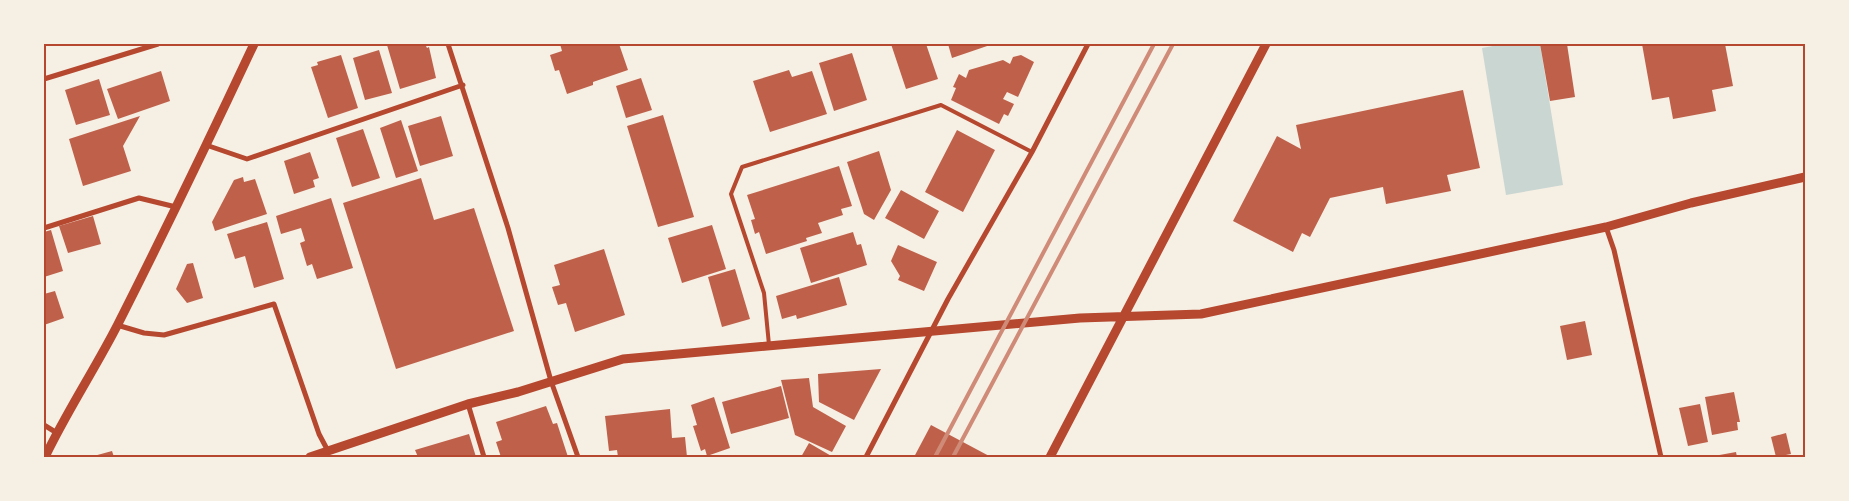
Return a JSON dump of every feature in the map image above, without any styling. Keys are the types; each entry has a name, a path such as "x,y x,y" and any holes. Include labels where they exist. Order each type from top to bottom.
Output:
{"street":[{"path":"44,78 158,44"},
{"path":"45,457 117,325 254,44"},
{"path":"448,44 463,84 508,228 551,381 578,457"},
{"path":"866,457 948,299 1032,152 1088,44"},
{"path":"1050,457 1266,44"},
{"path":"206,145 247,159 463,84"},
{"path":"310,457 468,404 518,392 623,359 1123,316 1201,314 1606,228 1692,203 1805,177"},
{"path":"44,228 139,198 176,207"},
{"path":"1606,228 1614,250 1661,457"},
{"path":"117,325 144,333 164,335 274,304 319,434 329,452"},
{"path":"468,404 484,457"},
{"path":"44,425 57,434"}],"lane":[{"path":"770,347 764,294 731,194 742,167 941,105 1032,152"}],"shaded area":[{"path":"1504,44 1540,44 1563,185 1506,195 1482,48"}],"building":[{"path":"425,44 427,48 429,47 436,78 400,89 387,45"},
{"path":"560,44 619,44 628,70 593,82 593,85 567,94 559,70 555,71 550,55 562,51"},
{"path":"891,44 926,44 938,79 906,89"},
{"path":"948,44 993,44 952,58"},
{"path":"1540,44 1567,44 1575,97 1550,101"},
{"path":"1642,44 1725,44 1733,86 1712,90 1716,111 1673,119 1669,97 1652,100"},
{"path":"379,50 392,93 365,100 353,58"},
{"path":"852,53 867,100 834,111 819,63"},
{"path":"341,55 358,108 328,118 311,67 318,65 317,62"},
{"path":"1021,55 1034,62 1018,97 1007,92 1003,99 1014,104 1008,116 1004,114 999,124 951,100 956,88 953,87 959,74 966,78 969,70 1003,60 1010,64 1013,57"},
{"path":"789,70 792,77 812,71 827,114 770,132 753,81"},
{"path":"161,71 170,101 118,119 107,89"},
{"path":"641,78 652,110 626,118 616,86"},
{"path":"99,79 110,115 76,125 65,90"},
{"path":"1463,90 1480,168 1447,175 1451,191 1386,204 1383,187 1330,198 1310,237 1302,233 1293,252 1233,221 1277,136 1301,149 1296,125"},
{"path":"663,115 694,217 658,227 627,126"},
{"path":"140,116 123,146 131,171 83,186 69,139"},
{"path":"441,116 453,156 420,166 408,126"},
{"path":"401,120 418,171 396,178 380,128"},
{"path":"363,129 380,178 352,187 336,138"},
{"path":"957,130 995,150 963,212 925,192"},
{"path":"879,151 891,190 874,220 864,214 847,162"},
{"path":"310,152 319,178 313,180 315,187 294,194 284,161"},
{"path":"839,166 852,206 841,209 843,215 818,223 822,233 806,238 807,241 766,254 759,232 755,234 751,220 755,219 747,195"},
{"path":"243,177 244,182 255,179 267,214 215,231 212,222 234,180"},
{"path":"421,178 434,220 474,208 514,331 396,369 343,203"},
{"path":"901,190 939,211 924,239 885,218"},
{"path":"331,198 353,268 317,279 312,264 307,266 300,243 305,241 301,228 281,234 276,216"},
{"path":"93,216 101,244 68,253 59,226"},
{"path":"267,222 284,279 254,288 245,256 235,259 227,234"},
{"path":"712,225 726,269 682,283 668,238"},
{"path":"51,230 63,271 44,277 44,232"},
{"path":"853,232 857,245 861,244 867,265 811,283 800,248"},
{"path":"898,245 937,262 924,291 898,280 900,276 891,261"},
{"path":"604,249 625,315 575,332 566,303 558,305 552,287 560,285 554,265"},
{"path":"193,263 203,298 187,303 176,289 187,264"},
{"path":"735,269 750,319 722,327 708,277"},
{"path":"839,277 847,305 797,319 796,315 782,319 776,296"},
{"path":"55,291 64,318 44,325 44,294"},
{"path":"1585,321 1592,355 1567,360 1560,326"},
{"path":"881,369 854,420 819,402 818,374"},
{"path":"809,378 813,407 846,426 832,452 795,435 781,380"},
{"path":"781,386 789,418 731,434 722,402"},
{"path":"1734,392 1740,422 1737,422 1738,430 1712,435 1705,397"},
{"path":"714,397 730,448 707,456 705,449 701,451 693,426 697,425 691,405"},
{"path":"1700,404 1708,442 1688,446 1679,408"},
{"path":"546,406 553,424 557,423 568,457 501,457 496,442 502,440 496,422"},
{"path":"670,409 672,438 685,437 687,457 618,457 617,450 609,451 605,416"},
{"path":"931,425 991,457 914,457"},
{"path":"1786,433 1791,454 1776,457 1771,437"},
{"path":"469,434 476,457 418,457 415,450"},
{"path":"809,443 833,457 801,457"},
{"path":"112,451 114,457 90,457"},
{"path":"1736,452 1737,457 1714,457 1714,456"}],"railway":[{"path":"935,457 1154,44"},
{"path":"953,457 1173,44"}]}
